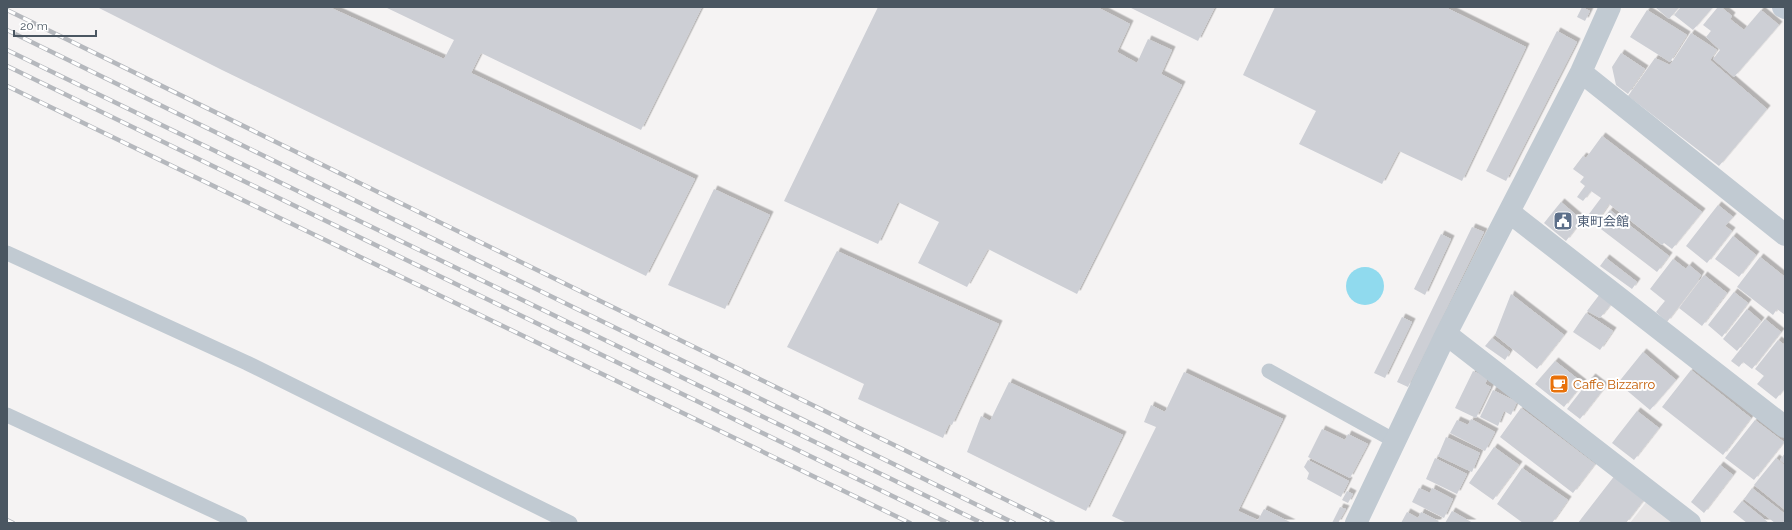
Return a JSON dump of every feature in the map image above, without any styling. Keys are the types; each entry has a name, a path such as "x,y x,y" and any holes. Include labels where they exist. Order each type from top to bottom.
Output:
{"street":[{"path":"1356,523 1446,334 1581,72 1610,7"},
{"path":"1581,72 1785,235"},
{"path":"1509,212 1785,428"},
{"path":"1446,334 1690,523"}],"lane":[{"path":"7,253 247,363 570,523"},
{"path":"1269,371 1395,441"},
{"path":"7,415 240,523"}],"shaded area":[{"path":"1647,501 1675,523 1630,523"}],"water":[{"path":"1365,267 1375,270 1381,276 1384,286 1381,296 1375,302 1365,305 1355,302 1349,296 1346,286 1349,276 1355,270"}],"building":[{"path":"97,7 329,7 444,59 454,40 385,7 702,7 641,130 481,53 471,73 695,179 646,276 222,70"},
{"path":"878,7 1097,7 1130,24 1117,52 1137,63 1148,39 1172,50 1161,74 1182,85 1077,294 988,249 967,287 918,263 939,222 898,202 878,244 784,201"},
{"path":"1129,7 1215,7 1198,41"},
{"path":"1275,7 1445,7 1526,47 1462,181 1399,151 1382,184 1299,144 1316,111 1243,75"},
{"path":"1582,7 1590,11 1585,21 1577,17"},
{"path":"1655,7 1679,7 1669,19"},
{"path":"1681,7 1713,7 1693,30 1674,15"},
{"path":"1718,7 1721,7 1732,16 1730,19 1744,30 1761,10 1779,25 1734,77 1713,59 1720,50 1706,37 1711,31 1703,25"},
{"path":"1647,10 1687,35 1670,62 1630,37"},
{"path":"1557,31 1577,42 1506,181 1486,171"},
{"path":"1691,33 1717,50 1710,60 1767,109 1719,166 1628,96 1655,58 1670,65"},
{"path":"1621,53 1645,69 1628,94 1616,85 1612,67"},
{"path":"1602,136 1702,212 1672,249 1664,243 1662,245 1609,204 1598,220 1589,214 1601,198 1591,191 1583,201 1577,197 1585,186 1580,182 1584,177 1573,169 1583,156 1586,158"},
{"path":"714,189 770,215 725,309 668,285"},
{"name":"東町会館","path":"1561,202 1582,220 1566,241 1544,223"},
{"path":"1718,205 1733,217 1725,226 1732,231 1707,263 1686,246"},
{"path":"1610,210 1669,256 1657,272 1597,226"},
{"path":"1472,227 1484,232 1408,387 1397,382"},
{"path":"1441,234 1451,239 1425,295 1414,289"},
{"path":"1733,236 1756,255 1739,277 1715,259"},
{"path":"837,251 999,324 952,425 949,424 943,438 858,399 864,384 787,347"},
{"path":"1760,257 1785,277 1785,315 1777,309 1773,315 1737,287"},
{"path":"1606,258 1637,282 1632,289 1600,266"},
{"path":"1673,259 1686,269 1689,265 1701,275 1699,280 1667,322 1656,312 1665,301 1650,289"},
{"path":"1704,275 1727,293 1702,326 1679,308"},
{"path":"1734,292 1748,303 1722,337 1708,325"},
{"path":"1511,294 1564,335 1537,369 1495,335"},
{"path":"1600,294 1612,303 1600,318 1587,311"},
{"path":"1747,309 1761,321 1737,351 1723,339"},
{"path":"1586,313 1613,331 1600,350 1573,332"},
{"path":"1402,317 1412,322 1385,378 1374,373"},
{"path":"1765,319 1781,332 1752,369 1743,362 1739,367 1731,361"},
{"path":"1492,338 1510,352 1505,360 1485,346"},
{"path":"1778,340 1785,345 1785,388 1776,399 1757,384 1764,376 1755,369"},
{"path":"1643,352 1676,380 1650,410 1618,383"},
{"name":"Caffe Bizzarro","path":"1555,361 1583,383 1564,407 1535,384"},
{"path":"1691,370 1751,418 1723,455 1662,407"},
{"path":"1473,371 1488,378 1485,384 1491,387 1476,418 1455,408"},
{"path":"1184,372 1283,419 1238,511 1258,520 1264,509 1292,523 1127,523 1112,516 1156,427 1144,422 1151,405 1165,412"},
{"path":"1592,377 1605,387 1580,419 1567,409"},
{"path":"1009,382 1123,435 1086,511 967,452 981,416 990,421"},
{"path":"1493,390 1517,402 1511,415 1504,411 1498,426 1480,417"},
{"path":"1521,408 1595,464 1573,493 1500,437"},
{"path":"1637,411 1659,428 1634,460 1612,443"},
{"path":"1471,419 1495,432 1485,451 1450,433 1457,420 1468,425"},
{"path":"1755,420 1784,442 1754,480 1725,458"},
{"path":"1322,429 1345,440 1348,434 1368,444 1350,478 1308,457"},
{"path":"1446,437 1480,453 1472,472 1438,456"},
{"path":"1494,447 1519,465 1493,500 1469,483"},
{"path":"1785,453 1785,464 1780,460"},
{"path":"1435,458 1467,474 1457,494 1426,479"},
{"path":"1776,458 1785,466 1785,510 1754,485"},
{"path":"1308,460 1349,481 1341,497 1307,479 1309,473 1304,467"},
{"path":"1720,465 1733,475 1704,513 1691,502"},
{"path":"1522,468 1568,500 1552,523 1523,523 1497,504"},
{"path":"1616,474 1646,497 1626,523 1578,523"},
{"path":"1419,488 1430,493 1432,488 1453,499 1444,518 1412,502"},
{"path":"1752,488 1785,514 1785,520 1783,523 1775,523 1744,499"},
{"path":"1347,491 1353,494 1348,503 1342,500"},
{"path":"1742,501 1769,523 1747,523 1733,512"},
{"path":"1340,507 1346,509 1338,523 1332,523"},
{"path":"1452,511 1473,523 1445,523"},
{"path":"1407,512 1418,518 1421,512 1439,521 1437,523 1401,523"}],"railway":[{"path":"7,10 1053,523"},
{"path":"7,30 1014,523"},
{"path":"7,50 982,523"},
{"path":"7,66 948,523"},
{"path":"7,86 910,523"},
{"path":"7,520 13,523"}],"place":[{"name":"東町会館","path":"1563,221"},
{"name":"Caffe Bizzarro","path":"1559,384"}]}
